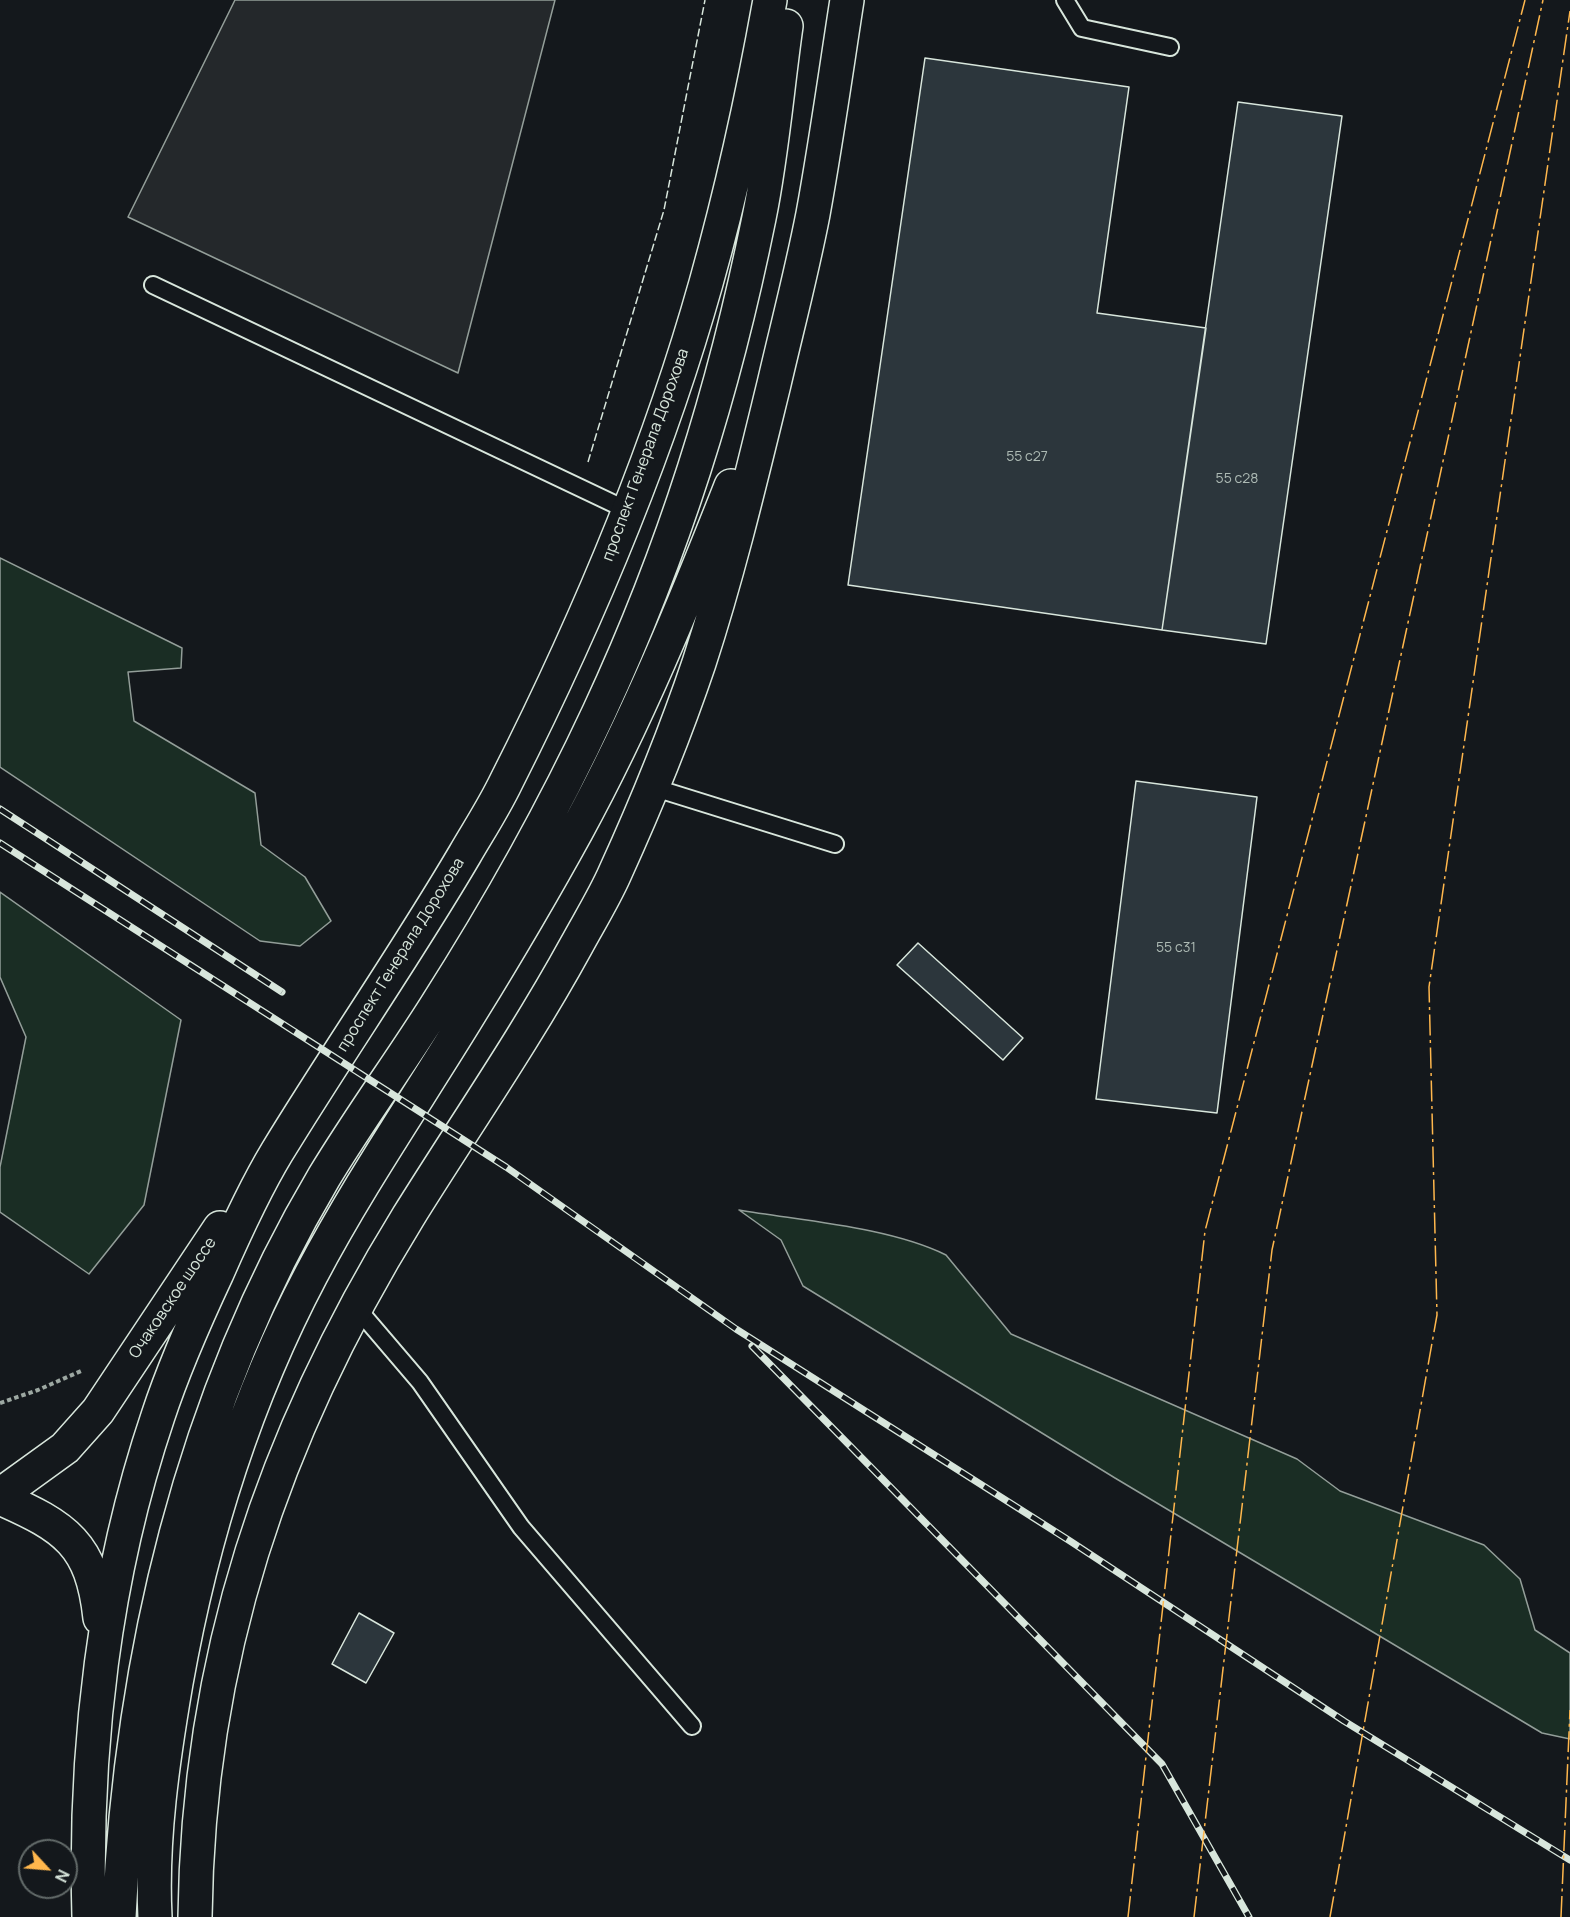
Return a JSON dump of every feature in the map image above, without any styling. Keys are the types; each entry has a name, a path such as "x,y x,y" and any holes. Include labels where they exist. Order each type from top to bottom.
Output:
{"main road":[{"path":"195,1917 206,1748 224,1655 245,1568 290,1444 313,1390 356,1307 406,1221 560,975 613,880 652,787 698,664 744,510 813,214 847,0"},
{"name":"проспект Генерала Дорохова","path":"89,1917 94,1737 108,1613 128,1520 158,1416 193,1324 231,1241 274,1157 404,955 504,787 576,634 629,511 705,286 738,156 772,2"},
{"name":"проспект Генерала Дорохова","path":"119,1917 138,1711 155,1617 176,1533 207,1430 241,1342 313,1198 439,1002 498,904 548,814 597,716 652,594 693,476 729,352 760,212 772,2"},
{"path":"156,1917 160,1795 187,1623 208,1536 240,1437 273,1354 309,1277 353,1198 477,1002 588,808 629,728 681,612 778,365"},
{"name":"Очаковское шоссе","path":"104,1654 96,1583 85,1556 64,1533 35,1513 0,1496 65,1448 98,1412 167,1305 324,1079"}],"lane":[{"path":"1065,0 1082,28 1170,46"},
{"path":"153,285 629,511"},
{"path":"652,787 835,844"},
{"path":"356,1307 420,1383 521,1527 692,1726"}],"path":[{"path":"0,1403 84,1370"}],"green space":[{"path":"0,558 182,648 181,668 128,672 134,721 255,793 261,845 305,877 331,921 300,946 260,941 0,767"},
{"path":"0,892 181,1020 144,1205 89,1274 0,1212 0,1167 26,1037 0,977"},
{"path":"739,1210 872,1231 923,1245 946,1255 1011,1334 1297,1459 1340,1491 1484,1545 1520,1579 1535,1630 1570,1653 1570,1739 1542,1733 1115,1478 803,1286 781,1240"}],"shaded area":[{"path":"235,0 555,0 458,373 128,217"}],"building":[{"path":"925,58 1129,87 1097,313 1206,328 1162,630 848,585"},
{"path":"1238,102 1342,116 1266,644 1162,630"},
{"path":"1136,781 1257,797 1217,1113 1096,1099"},
{"path":"918,943 1023,1038 1003,1060 897,965"},
{"path":"359,1613 394,1633 366,1683 332,1664"}],"railway":[{"path":"0,809 282,992"},
{"path":"0,843 506,1167 736,1329 1070,1541 1344,1721 1570,1860"},
{"path":"752,1346 1162,1764 1249,1917"}],"fence":[{"path":"588,462 664,210 705,0"}],"power":[{"path":"1128,1917 1205,1231 1525,0"},
{"path":"1194,1917 1272,1250 1543,0"},
{"path":"1330,1917 1437,1315 1429,987 1570,11"},
{"path":"1561,1917 1570,1710"}]}
